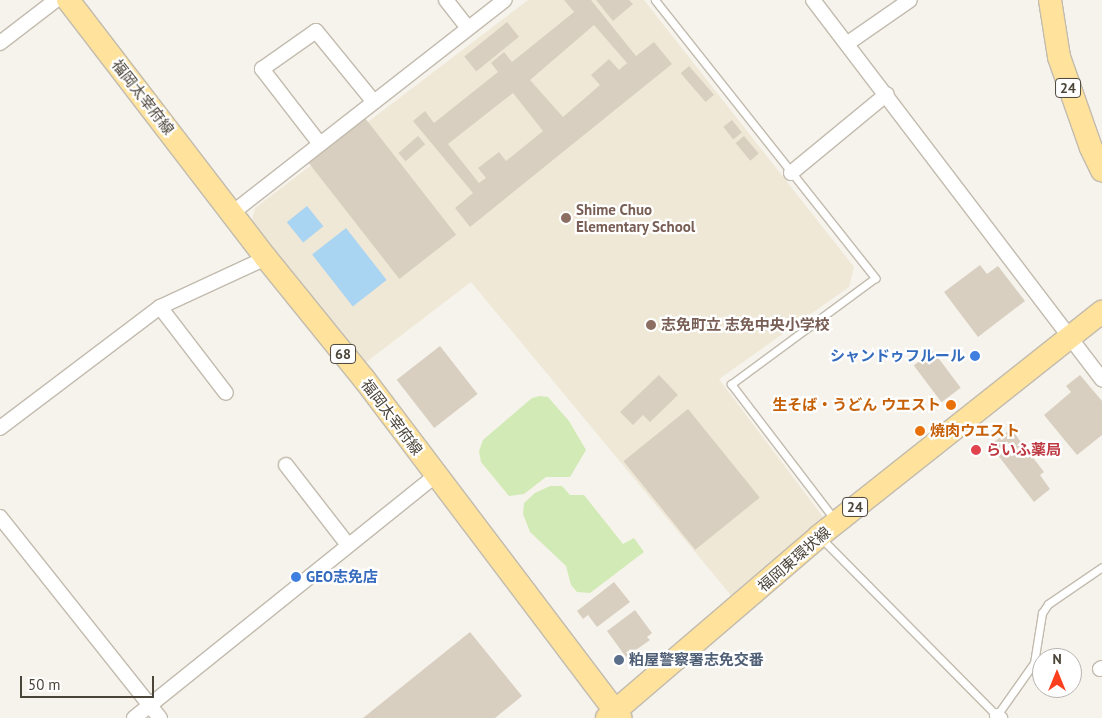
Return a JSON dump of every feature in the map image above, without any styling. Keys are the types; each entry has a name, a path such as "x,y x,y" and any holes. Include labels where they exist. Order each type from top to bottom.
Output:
{"main road":[{"name":"福岡太宰府線","path":"68,0 436,475 614,716"},
{"name":"24","path":"1050,0 1059,57 1102,171"},
{"name":"福岡東環状線","path":"614,716 828,529 1069,336 1102,312"}],"street":[{"path":"0,43 56,0"},
{"path":"446,0 467,27"},
{"path":"232,213 467,27 505,0"},
{"path":"813,0 887,94 1102,380"},
{"path":"848,43 910,0"},
{"path":"320,144 262,69 316,31 374,101"},
{"path":"791,172 887,94"},
{"path":"0,428 160,307 266,258"},
{"path":"160,307 226,393"},
{"path":"286,466 348,545"},
{"path":"134,718 436,475"},
{"path":"0,518 160,718"}],"lane":[{"path":"655,0 874,278 730,384 828,529 997,717 1034,662 1042,613 1048,604 1102,568"}],"shaded area":[{"name":"志免町立 志免中央小学校","path":"528,0 644,0 854,267 849,287 719,379 823,517 734,599 471,282 365,363 250,228 255,208"}],"green space":[{"path":"548,397 569,421 586,450 570,477 546,477 524,494 509,496 481,462 479,451 483,440 532,398"},
{"path":"550,486 562,486 570,495 584,495 623,544 634,538 644,552 590,593 577,592 571,585 566,566 530,532 523,514 524,503 535,493"}],"water":[{"path":"307,206 323,226 303,243 287,222"},
{"path":"346,228 387,280 353,306 312,254"}],"building":[{"path":"564,0 591,0 636,56 654,42 672,64 470,227 455,208 473,193 413,121 425,111 434,123 498,72 491,63 504,52 512,62 574,12","holes":["594,25 627,63 619,70 609,59 591,75 600,85 563,117 530,80","513,93 543,131 506,161 499,152 478,168 486,178 479,183 448,144"]},
{"path":"596,0 629,0 633,4 613,21"},
{"path":"507,22 519,37 476,71 464,57"},
{"path":"689,66 714,95 706,102 681,73"},
{"path":"365,118 456,235 399,279 308,162"},
{"path":"732,120 742,133 733,139 723,127"},
{"path":"418,136 425,144 406,161 398,153"},
{"path":"744,136 759,154 750,161 736,143"},
{"path":"980,265 987,274 998,266 1025,301 978,337 944,292"},
{"path":"440,346 478,394 434,428 397,380"},
{"path":"933,351 961,388 942,402 914,365"},
{"path":"659,375 678,395 650,422 643,415 633,425 620,412"},
{"path":"1080,375 1102,401 1102,435 1077,455 1044,415 1071,392 1066,386"},
{"path":"688,409 760,498 695,550 623,461"},
{"path":"1011,429 1044,472 1040,475 1050,489 1034,502 990,445"},
{"path":"614,582 630,602 597,627 588,615 583,619 577,611"},
{"path":"635,610 652,633 647,637 650,640 626,657 607,631"},
{"path":"470,632 522,696 495,718 363,718"}],"place":[{"name":"Shime Chuo Elementary School","path":"566,218"},
{"name":"志免町立 志免中央小学校","path":"651,325"},
{"name":"シャンドゥフルール","path":"975,356"},
{"name":"生そば・うどん ウエスト","path":"951,405"},
{"name":"焼肉ウエスト","path":"920,431"},
{"name":"らいふ薬局","path":"976,450"},
{"name":"GEO志免店","path":"296,577"},
{"name":"粕屋警察署志免交番","path":"619,660"}]}
